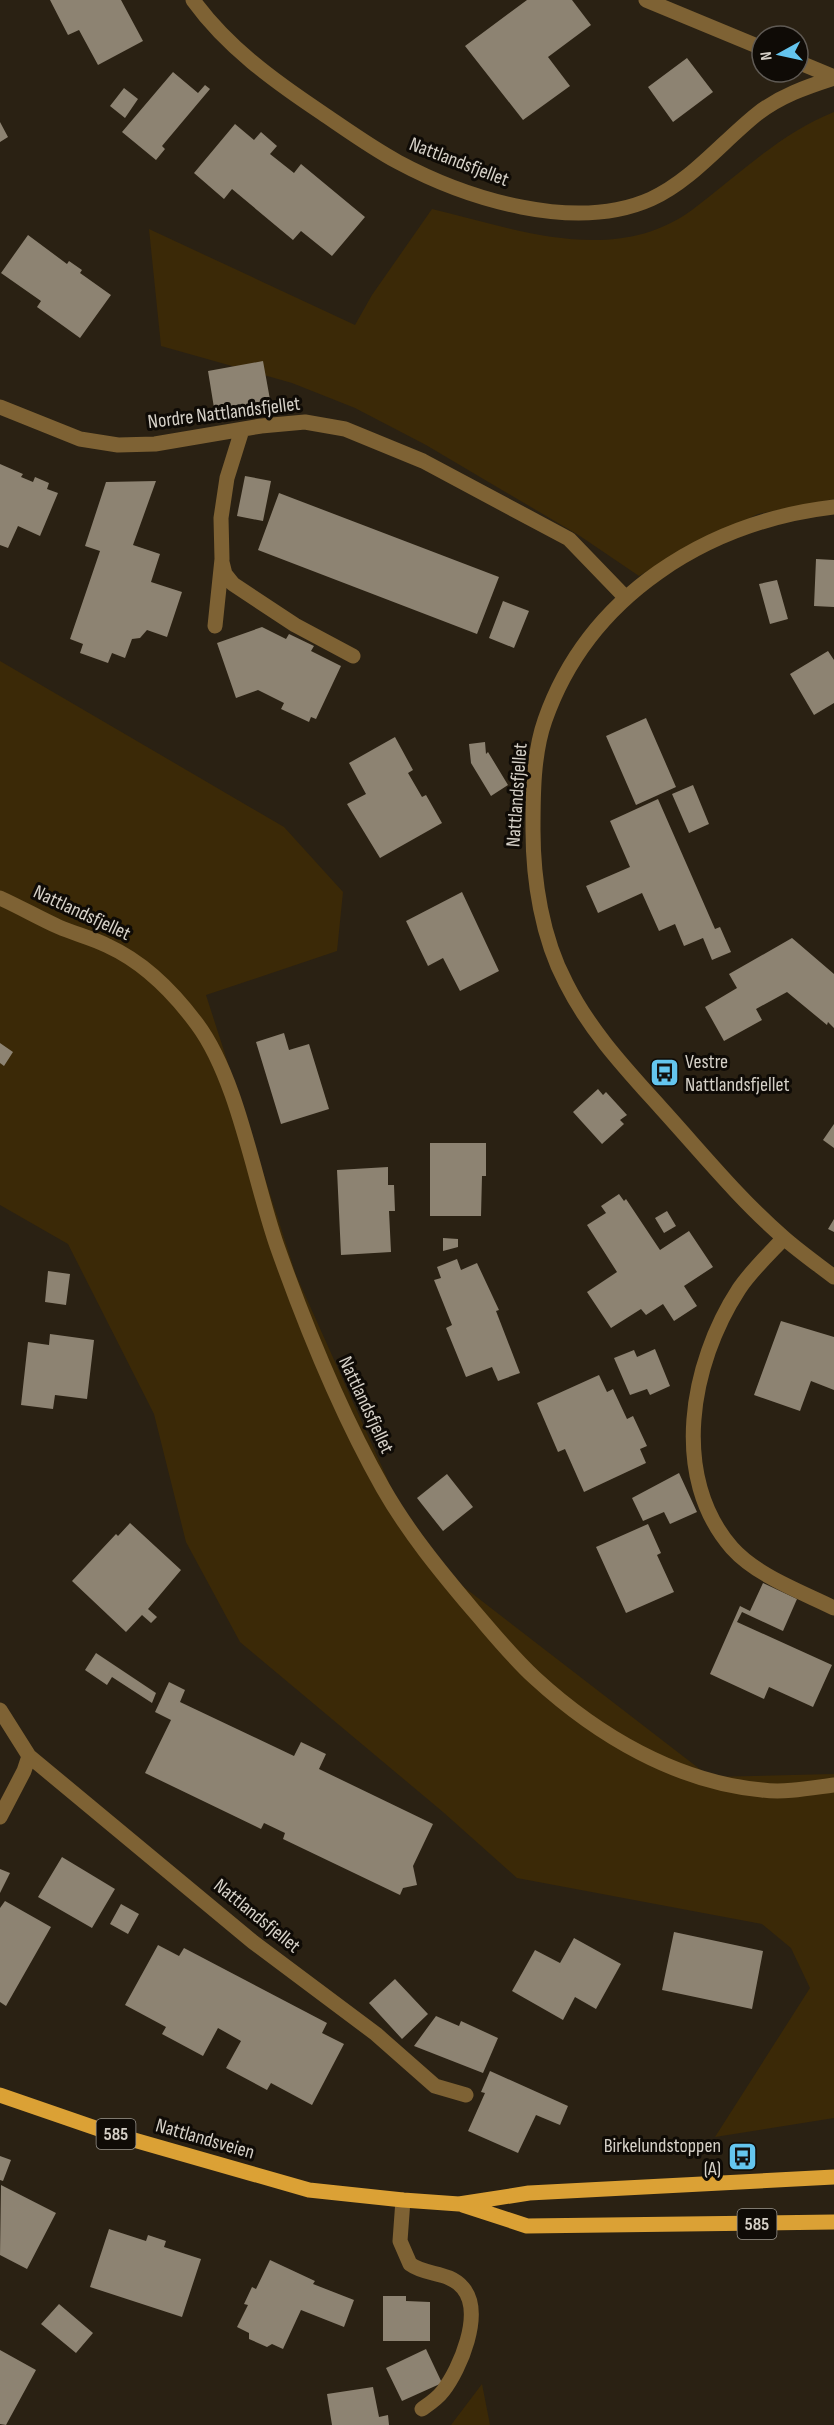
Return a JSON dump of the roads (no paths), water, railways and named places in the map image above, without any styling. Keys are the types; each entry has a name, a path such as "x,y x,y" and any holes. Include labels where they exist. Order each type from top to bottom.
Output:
{"main road":[{"name":"Nattlandsveien","path":"0,2095 113,2134 309,2190 402,2200 459,2204 529,2193 834,2177"},
{"name":"Nattlandsveien","path":"459,2204 527,2226 834,2222"}],"street":[{"name":"Nattlandsfjellet","path":"193,0 207,19 241,53 285,88 398,162 447,185 505,203 550,211 580,213 617,208 651,199 680,181 758,113 793,91 834,78"},
{"path":"646,0 750,43"},
{"name":"Nattlandsfjellet","path":"810,68 834,78"},
{"name":"Nordre Nattlandsfjellet","path":"0,407 80,439 118,445 155,444 305,422 345,429 423,460 569,539 625,597"},
{"path":"215,626 222,559 221,518 227,478 242,430"},
{"name":"Nattlandsfjellet","path":"834,507 770,518 731,531 681,556 625,597 580,652 545,721 537,764 533,854 546,929 564,981 587,1019 611,1052 691,1141 784,1238 834,1277"},
{"path":"222,559 225,574 233,584 295,625 353,656"},
{"name":"Nattlandsfjellet","path":"0,897 59,927 109,946 135,962 160,982 198,1025 222,1070 277,1244 300,1306 331,1382 365,1453 384,1489 430,1559 510,1652 536,1679 579,1713 621,1742 656,1761 698,1778 765,1791 834,1785"},
{"path":"784,1238 739,1288 716,1331 700,1384 693,1449 707,1513 734,1550 762,1570 834,1608"},
{"name":"Nattlandsfjellet","path":"0,1710 29,1756 253,1942 376,2034 435,2086 466,2095"},
{"path":"0,1817 24,1771 29,1756"},
{"path":"402,2200 400,2241 410,2264 455,2280 465,2290 471,2305 467,2343 459,2363 443,2391 422,2409"}],"place":[{"name":"Vestre Nattlandsfjellet","path":"664,1073"},
{"name":"Birkelundstoppen (A)","path":"742,2157"}]}
